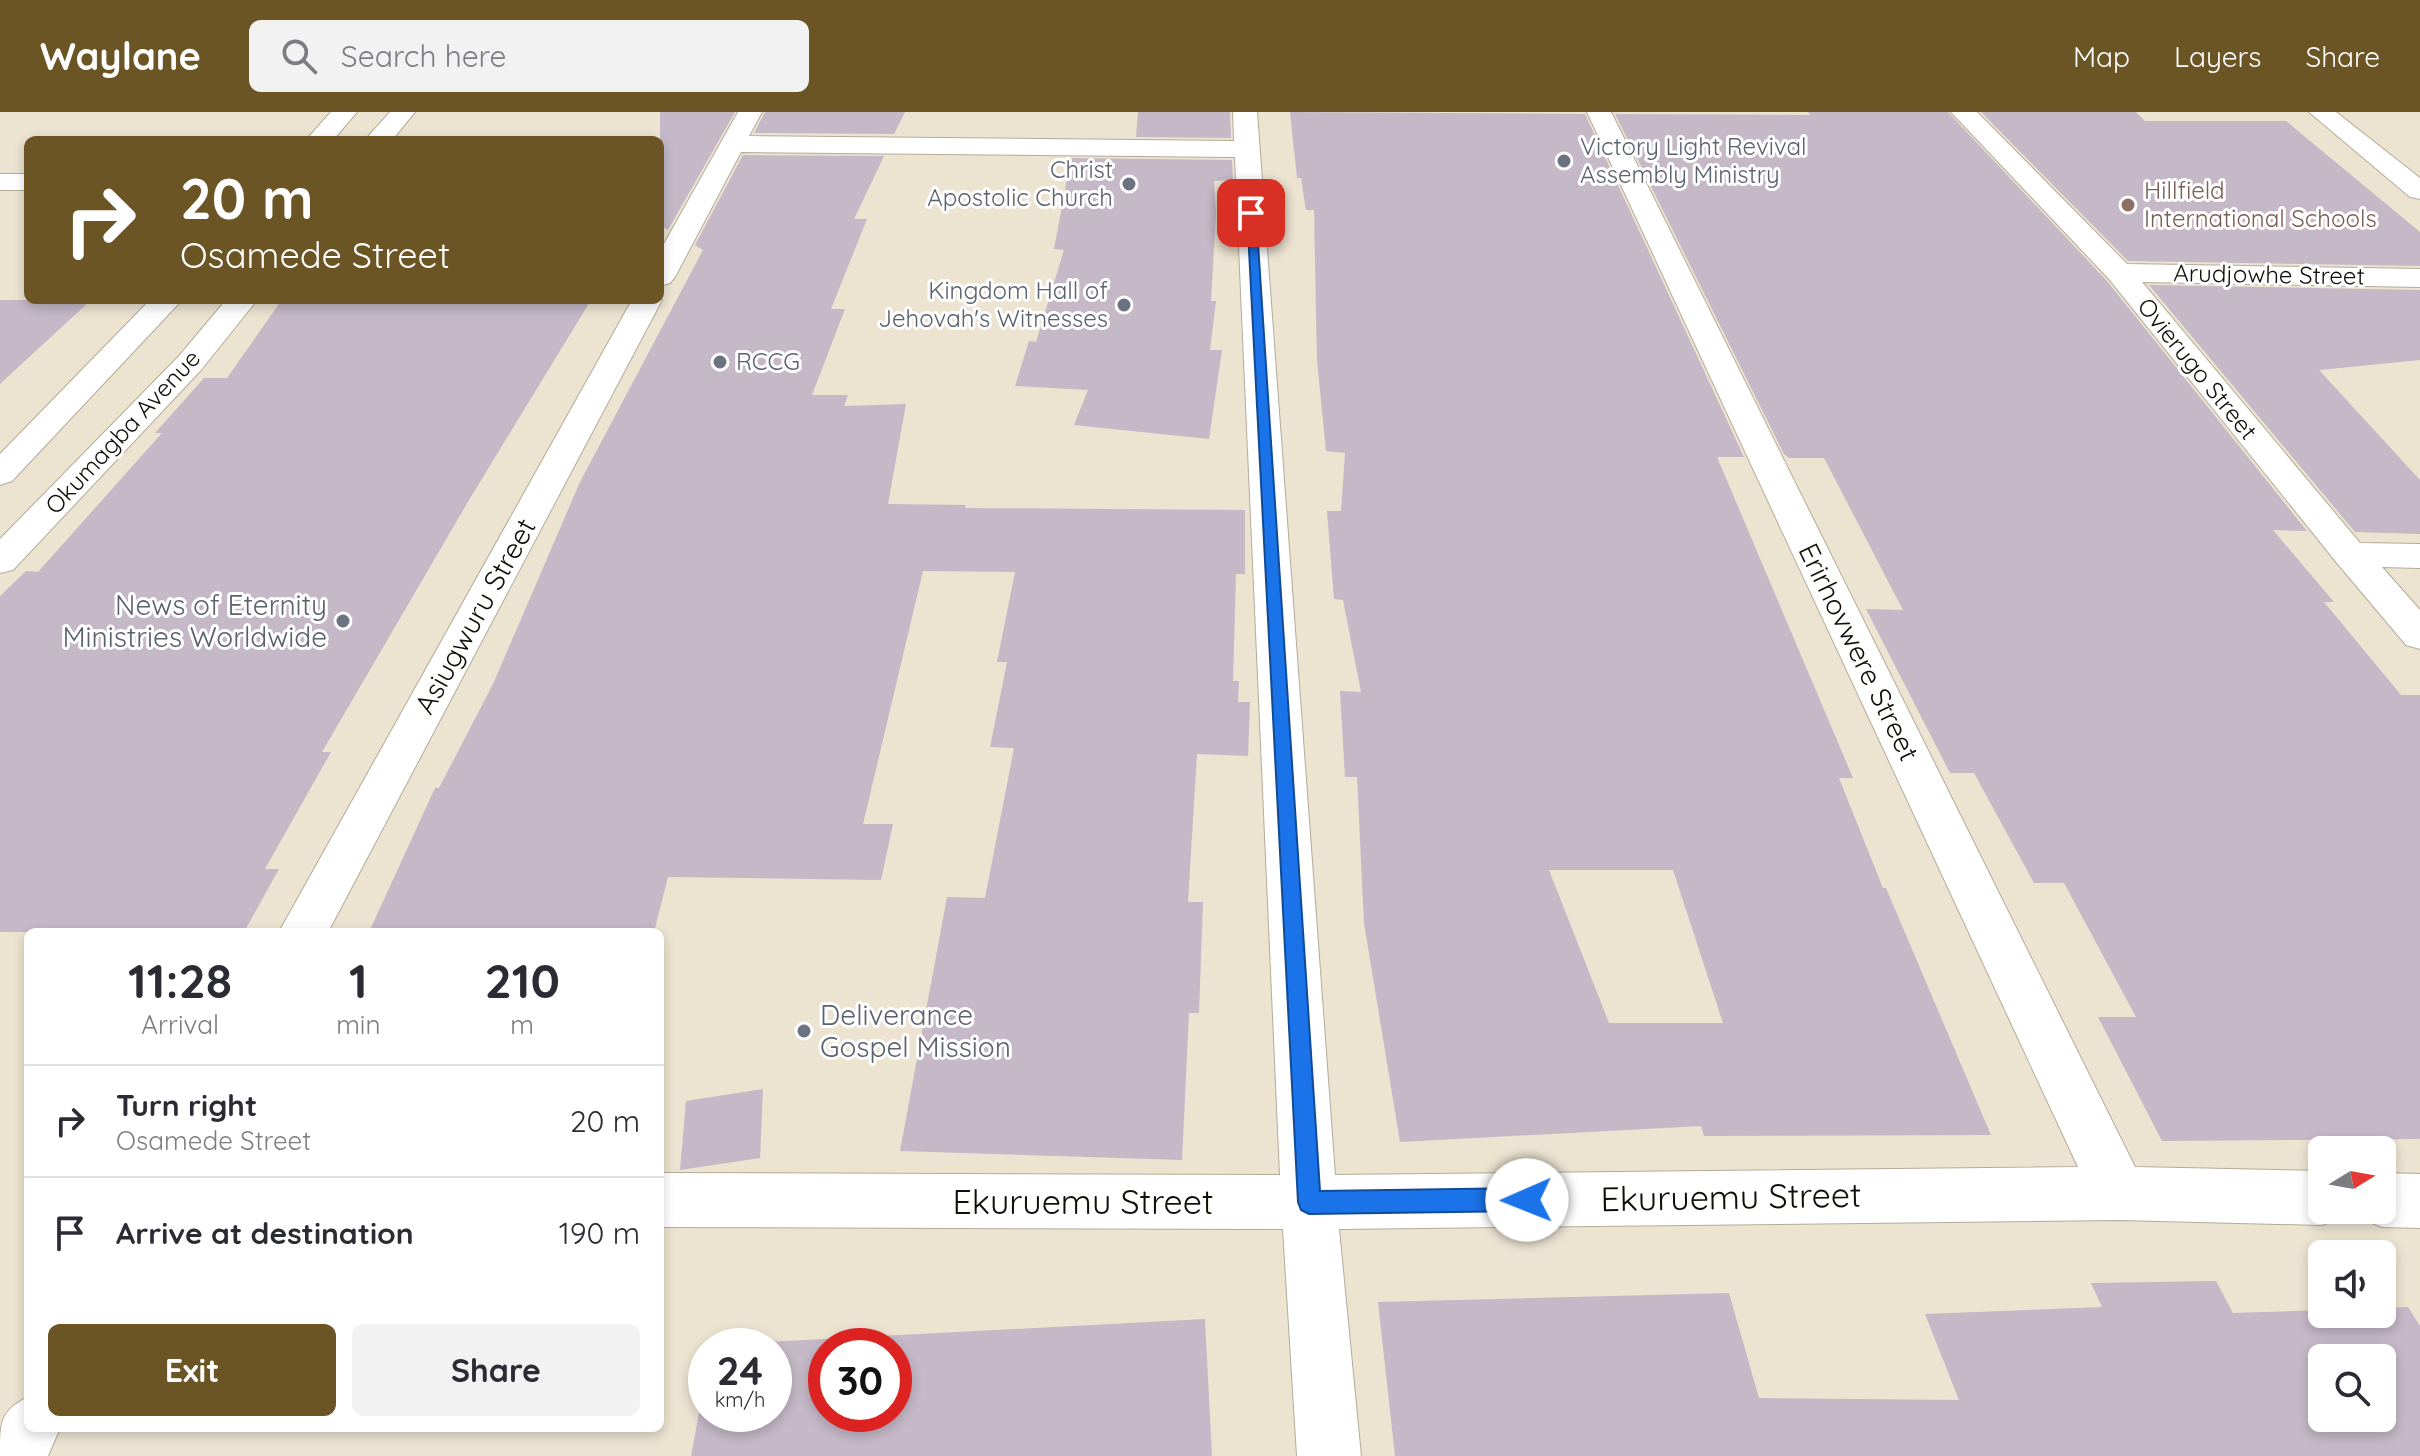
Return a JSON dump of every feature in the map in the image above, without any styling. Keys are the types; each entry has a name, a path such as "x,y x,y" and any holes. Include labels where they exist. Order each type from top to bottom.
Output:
{"street":[{"path":"323,136 345,112"},
{"path":"382,136 403,112"},
{"path":"664,270 750,112"},
{"name":"Erirhovwere Street","path":"1599,112 2119,1193"},
{"name":"Ovierugo Street","path":"1963,112 2119,273 2350,555 2420,635"},
{"path":"2321,112 2420,191"},
{"path":"732,144 1246,131 1309,1202 1329,1456"},
{"path":"0,182 24,182"},
{"name":"Arudjowhe Street","path":"2119,273 2420,278"},
{"path":"0,474 163,304"},
{"name":"Okumagba Avenue","path":"0,561 190,363 239,304"},
{"name":"Asiugwuru Street","path":"305,928 645,304"},
{"path":"2350,555 2420,556"},
{"name":"Ekuruemu Street","path":"664,1200 1309,1202 2119,1193 2308,1198"},
{"path":"2396,1200 2420,1201"},
{"path":"13,1456 27,1432"}],"building":[{"path":"660,112 735,112 668,230 664,228 664,136 660,136"},
{"path":"765,112 905,112 894,134 754,133"},
{"path":"1138,112 1230,112 1231,138 1136,137"},
{"path":"1290,112 1585,114 1744,457 1717,457 1853,778 1839,778 1883,888 1886,888 1991,1135 1704,1136 1701,1126 1400,1142 1364,923 1357,777 1345,777 1340,691 1361,692 1343,600 1334,599 1327,511 1341,511 1345,453 1326,451 1317,360 1314,210 1306,210 1301,178 1297,178","holes":["1549,870 1673,870 1723,1023 1609,1023"]},
{"path":"1808,112 1948,112 2107,281 2307,531 2273,530 2334,602 2324,602 2401,695 2420,695 2420,1139 2308,1136 2308,1140 2162,1141 2098,1017 2136,1017 2064,883 2034,883 1974,773 1950,773 1866,609 1903,610 1824,458 1789,458 1784,454 1615,114 1810,115"},
{"path":"1981,112 2136,112 2145,121 2286,121 2420,232 2420,266 2128,261"},
{"path":"743,155 884,156 854,219 867,219 831,309 845,309 812,395 848,395 844,406 906,404 888,504 966,505 965,508 1245,510 1245,574 1236,574 1233,681 1239,681 1238,702 1250,702 1248,756 1197,754 1188,902 1203,902 1199,1013 1189,1013 1182,1160 900,1151 947,897 985,898 1014,748 990,747 1007,662 997,662 1015,572 923,571 863,824 893,824 881,880 668,877 655,928 371,928 435,788 439,788 493,684 580,482 703,250 695,245"},
{"path":"1071,158 1232,160 1233,180 1214,181 1216,214 1211,301 1216,301 1210,350 1222,350 1209,439 1074,425 1088,390 1015,386 1029,341 1036,342 1064,250 1054,249"},
{"path":"2149,285 2420,290 2420,360 2319,370 2420,480 2420,534 2355,532"},
{"path":"0,300 24,300 24,304 87,304 0,384"},
{"path":"279,304 589,304 469,500 322,752 331,752 265,869 279,869 246,928 24,928 24,932 0,932 0,596 26,571 38,572 162,433 155,433 204,378 227,378"},
{"path":"763,1089 760,1158 680,1170 686,1101"},
{"path":"2216,1281 2233,1313 2308,1310 2308,1328 2396,1328 2396,1307 2408,1307 2420,1326 2420,1456 1395,1456 1378,1302 1729,1293 1759,1398 1959,1400 1925,1314 2102,1307 2091,1283"},
{"path":"1205,1319 1212,1456 691,1456 695,1432 792,1432 792,1341 808,1340 808,1432 912,1432 912,1334"}],"place":[{"name":"Victory Light Revival Assembly Ministry","path":"1564,161"},
{"name":"Christ Apostolic Church","path":"1129,184"},
{"name":"Hillfield International Schools","path":"2128,205"},
{"name":"Kingdom Hall of Jehovah's Witnesses","path":"1124,305"},
{"name":"RCCG","path":"720,362"},
{"name":"News of Eternity Ministries Worldwide","path":"343,621"},
{"name":"Deliverance Gospel Mission","path":"804,1031"}],"route":[{"path":"1251,213 1309,1202 1527,1200"}]}
